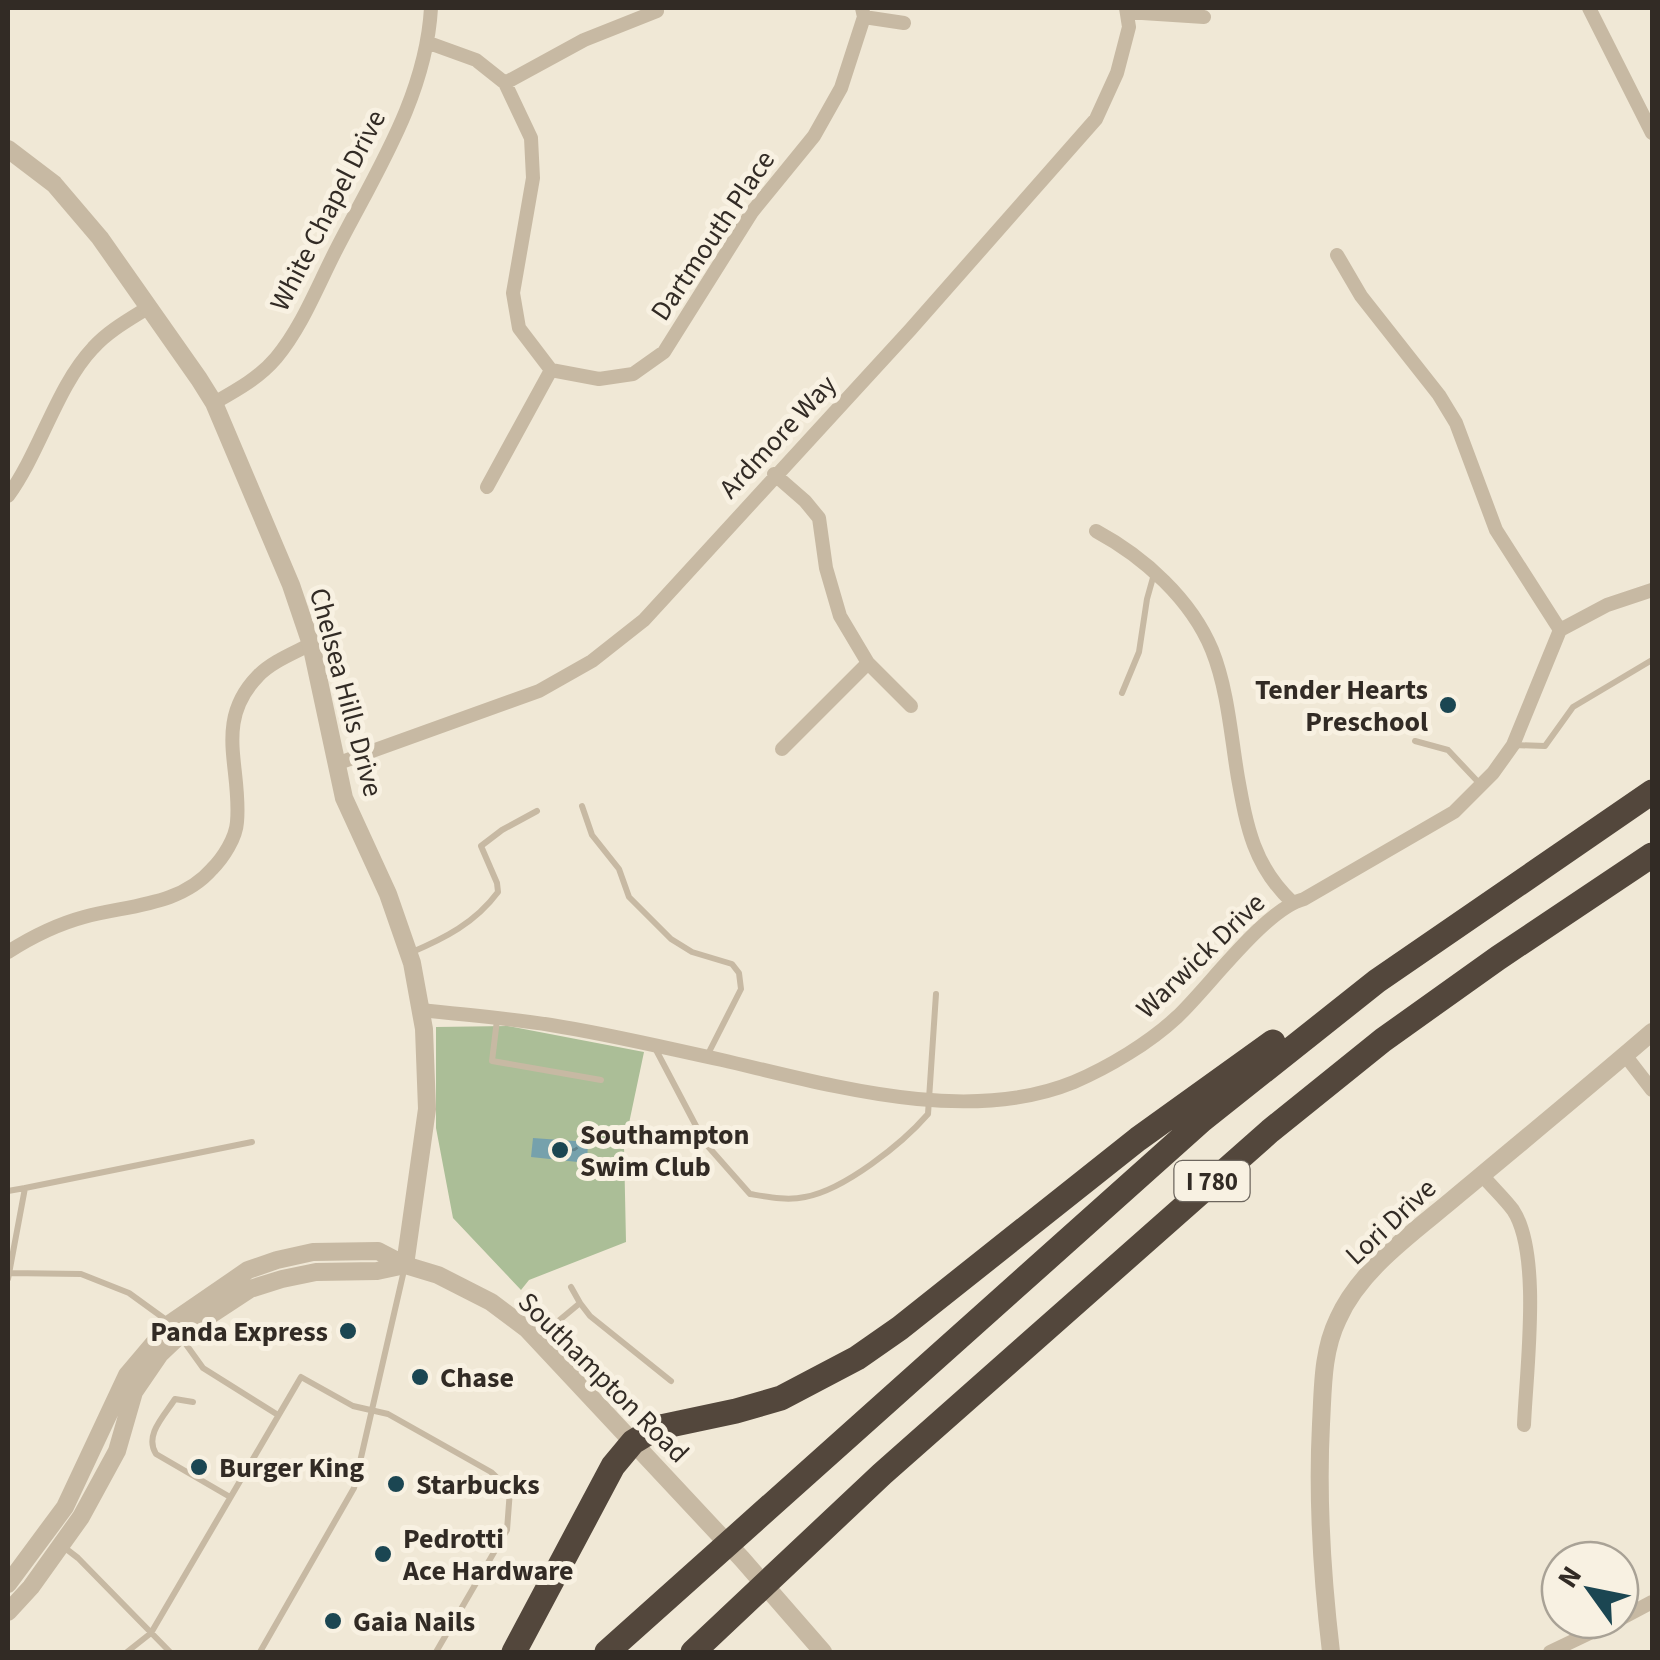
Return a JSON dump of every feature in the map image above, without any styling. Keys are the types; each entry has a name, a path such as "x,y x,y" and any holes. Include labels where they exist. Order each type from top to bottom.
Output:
{"highway":[{"name":"I 780","path":"607,1652 1202,1120 1377,981 1652,792"},
{"name":"I 780","path":"693,1652 897,1462 1270,1131 1412,1020 1652,855"},
{"path":"514,1652 613,1466 633,1442 656,1428 781,1398 857,1358 1208,1088 1280,1037 1377,981"}],"street":[{"name":"White Chapel Drive","path":"214,403 253,381 278,356 306,310 417,86 429,43 432,8"},
{"path":"1589,8 1652,133"},
{"path":"1126,10 1204,17"},
{"name":"Ardmore Way","path":"336,764 539,690 592,661 644,620 910,330 1096,119 1117,73 1129,27 1126,10"},
{"path":"505,83 584,40 657,11"},
{"path":"863,12 904,23"},
{"name":"Dartmouth Place","path":"551,370 599,380 633,374 664,352 752,212 814,136 841,88 863,12"},
{"path":"429,43 476,60 505,83 531,138 533,178 512,293 519,328 551,370 487,486"},
{"name":"Chelsea Hills Drive","path":"8,149 54,184 100,238 214,403 291,585 311,644 344,798 388,894 409,953 422,1010 427,1109 405,1265"},
{"path":"1337,255 1361,296 1440,395 1456,423 1496,530 1560,630 1607,605 1652,590"},
{"path":"8,496 26,471 71,380 92,348 150,307"},
{"path":"774,474 819,518 826,568 840,616 868,663 912,706"},
{"path":"1096,531 1154,573 1195,617 1212,652 1222,687 1251,844 1278,889 1292,902"},
{"name":"Warwick Drive","path":"422,1010 550,1025 840,1086 928,1099 1008,1099 1075,1082 1138,1047 1175,1020 1292,902 1418,836 1454,812 1513,745 1560,630"},
{"path":"8,952 81,918 156,902 196,885 212,869 238,825 231,728 238,700 260,673 311,644"},
{"path":"782,750 868,663"},
{"name":"Lori Drive","path":"1331,1652 1318,1484 1323,1378 1328,1346 1350,1296 1372,1271 1652,1032"},
{"path":"1625,1056 1652,1090"},
{"path":"1482,1176 1514,1212 1525,1242 1530,1283 1524,1425"},
{"name":"Southampton Road","path":"8,1612 117,1451 134,1392 176,1329 250,1290 282,1279 326,1270 377,1271 405,1265 438,1275 490,1302 537,1339 823,1652"},
{"name":"Southampton Road","path":"8,1584 54,1541"},
{"path":"1550,1652 1576,1647"}],"lane":[{"path":"1122,693 1139,652 1154,573"},
{"path":"1513,745 1545,746 1574,707 1652,660"},
{"path":"1415,741 1448,750 1481,785"},
{"path":"582,806 592,834 620,869 628,898 671,939 692,952 732,964 739,972 741,988 706,1057"},
{"path":"409,953 447,937 483,912 498,892 481,846 538,811"},
{"path":"654,1046 705,1144 750,1194 780,1199 808,1197 869,1167 928,1114 936,994"},
{"path":"498,1019 492,1062 601,1080"},
{"path":"8,1191 252,1142"},
{"path":"25,1188 8,1276 81,1274 129,1293 176,1329 203,1368 278,1415"},
{"path":"260,1652 354,1488 405,1265"},
{"path":"571,1287 590,1316 671,1382"},
{"path":"537,1339 580,1303"},
{"path":"127,1652 151,1634 300,1377 353,1406 388,1414 479,1466 510,1490 507,1530 436,1652"},
{"path":"193,1402 175,1399 152,1436 151,1445 156,1454 230,1497"},
{"path":"54,1541 78,1558 170,1652"}],"green space":[{"path":"508,1026 644,1052 624,1147 626,1242 529,1280 521,1290 453,1218 436,1128 436,1027"}],"water":[{"name":"Southampton Swim Club","path":"533,1138 588,1142 587,1163 531,1157"}],"place":[{"name":"Tender Hearts Preschool","path":"1448,705"},
{"name":"Southampton Swim Club","path":"560,1150"},
{"name":"Panda Express","path":"348,1331"},
{"name":"Chase","path":"420,1377"},
{"name":"Burger King","path":"199,1467"},
{"name":"Starbucks","path":"396,1484"},
{"name":"Pedrotti Ace Hardware","path":"383,1554"},
{"name":"Gaia Nails","path":"333,1621"}]}
